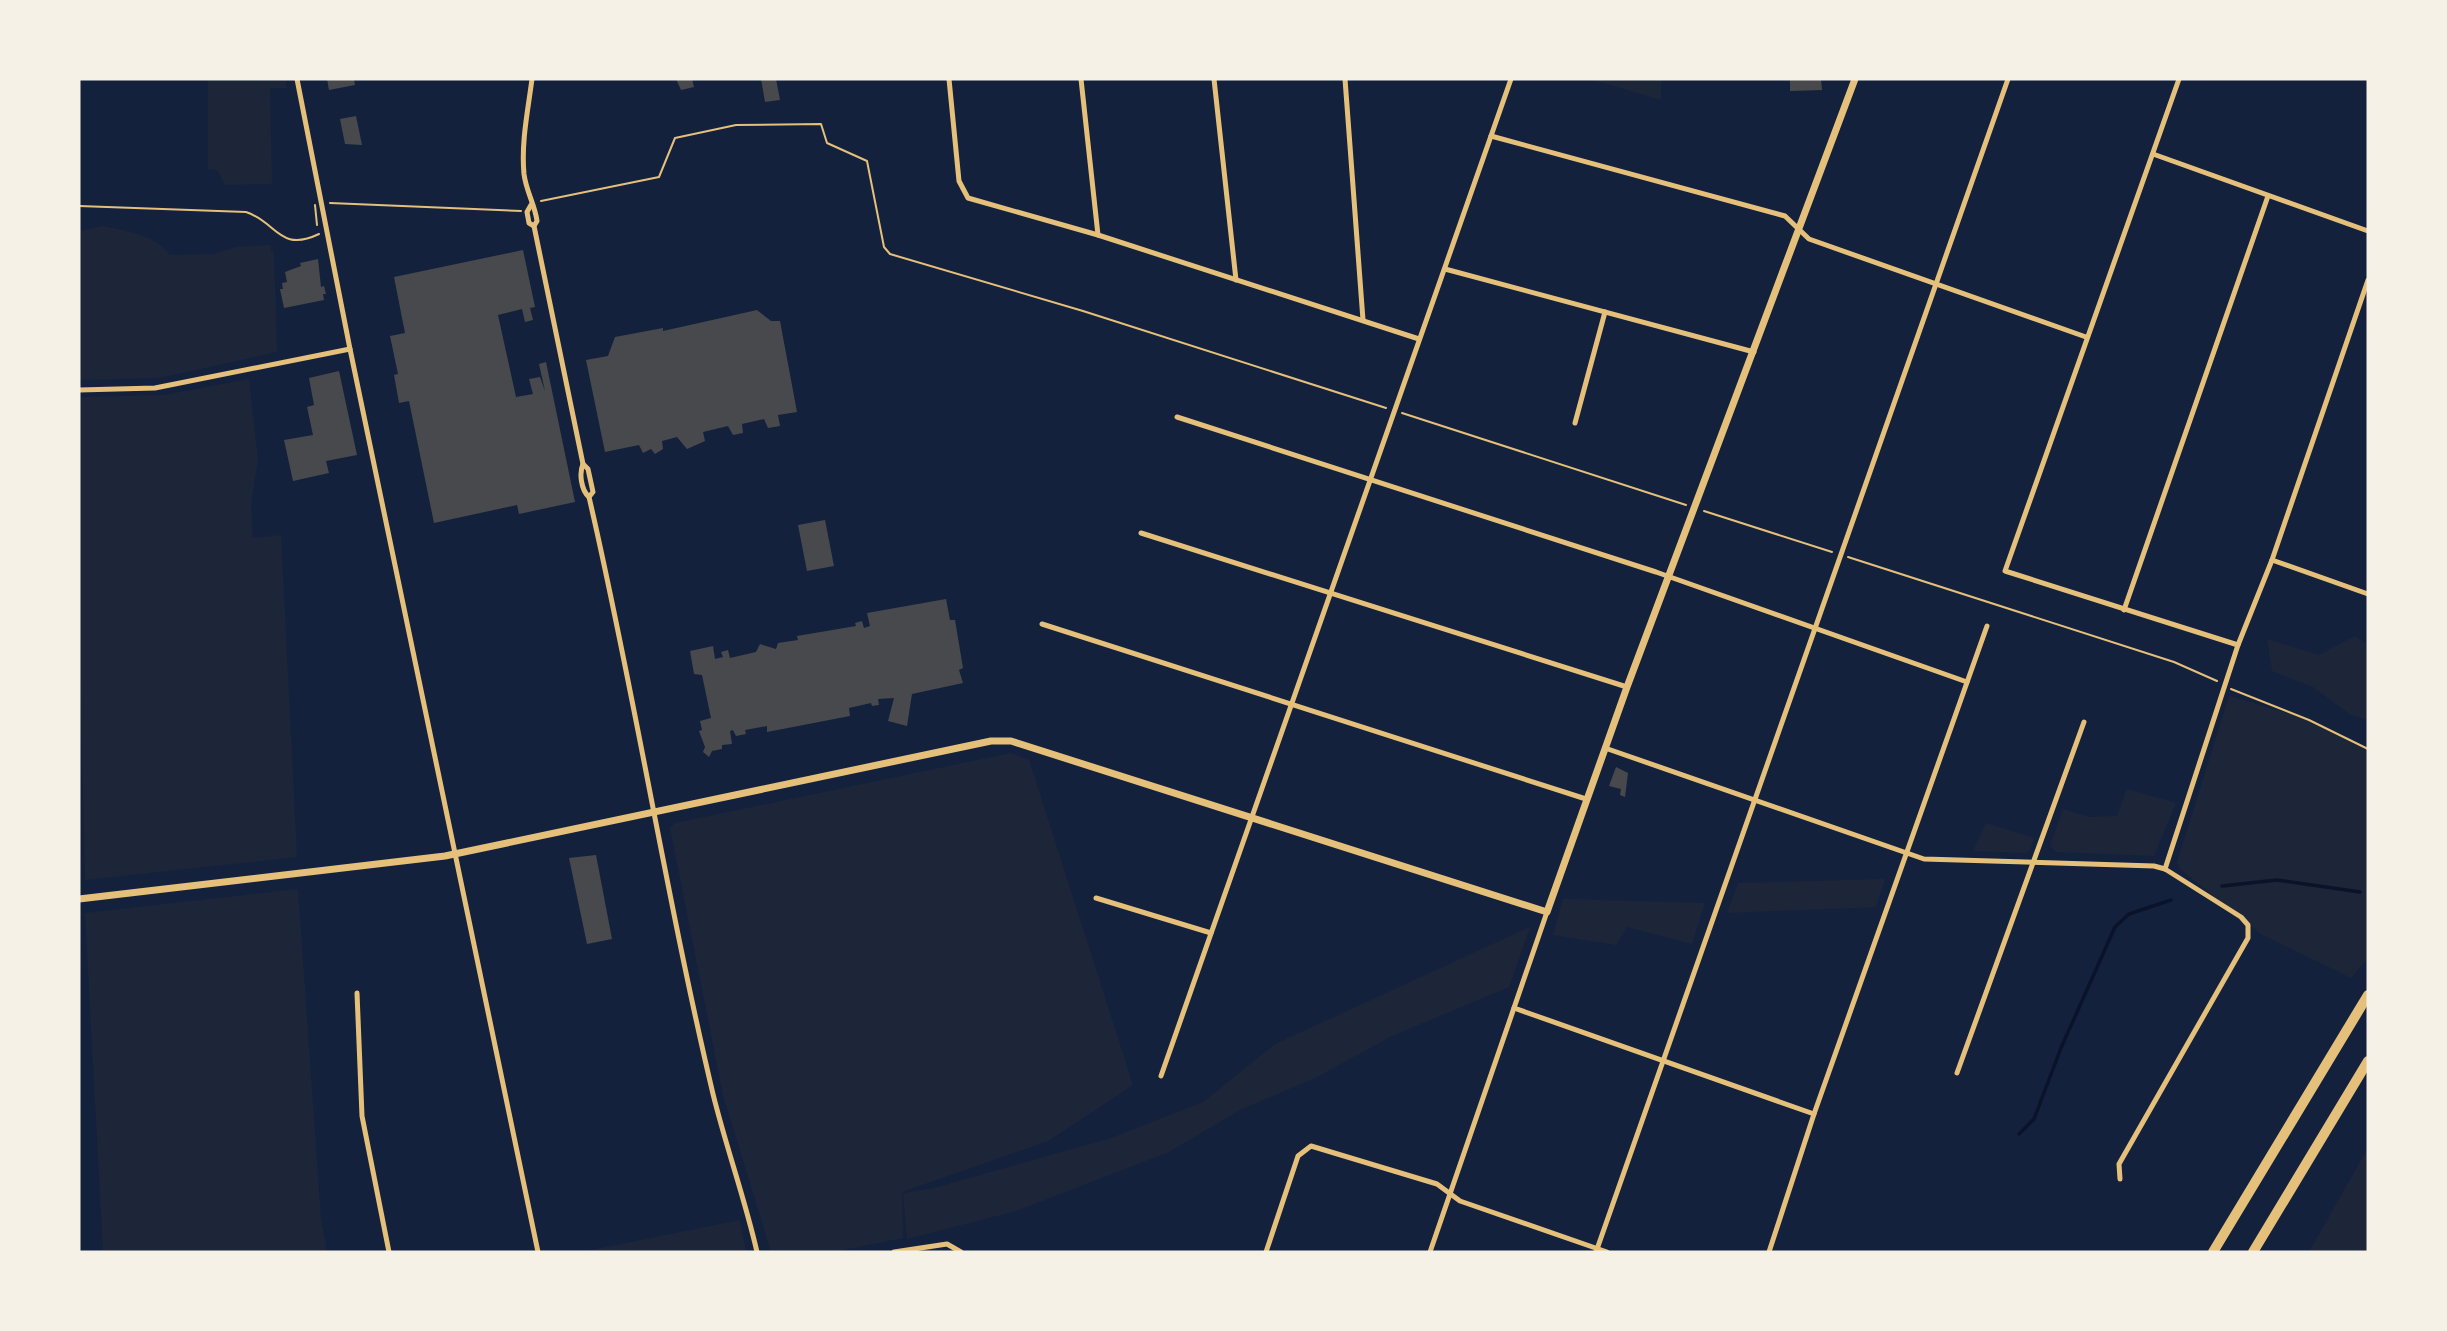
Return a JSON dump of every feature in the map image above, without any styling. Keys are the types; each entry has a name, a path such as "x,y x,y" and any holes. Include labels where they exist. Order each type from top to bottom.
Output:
{"highway":[{"path":"2213,1252 2368,995"},
{"path":"2253,1252 2368,1061"}],"street":[{"path":"297,79 350,349 538,1252"},
{"path":"532,79 524,175 531,205 536,209 537,221 534,226 583,464 588,469 591,481 593,492 589,497 713,1096 744,1194 757,1252"},
{"path":"949,79 959,181 968,198 1098,235 1419,339"},
{"path":"1082,79 1098,235"},
{"path":"1214,79 1236,280"},
{"path":"1345,79 1363,320"},
{"path":"1161,1076 1511,79"},
{"path":"1430,1252 1586,799 1855,79"},
{"path":"1596,1250 2008,79"},
{"path":"2179,79 2005,571 2238,645"},
{"path":"1491,136 1785,216 1809,239 2087,337"},
{"path":"2153,154 2368,231"},
{"path":"2124,610 2268,196"},
{"path":"1445,269 1754,352"},
{"path":"2165,869 2238,645 2272,560 2368,280"},
{"path":"1575,423 1605,312"},
{"path":"79,390 155,388 350,349"},
{"path":"1177,417 1668,577 1967,682"},
{"path":"1141,533 1627,687"},
{"path":"2272,560 2368,594"},
{"path":"1042,624 1586,799"},
{"path":"1769,1252 1814,1114 1987,626"},
{"path":"1957,1073 2084,722"},
{"path":"79,899 455,854 991,741 1011,741 1547,912"},
{"path":"1605,748 1924,859 2165,869 2241,917 2248,925 2248,938 2119,1164 2120,1179"},
{"path":"1096,898 1211,933"},
{"path":"357,993 362,1116 389,1252"},
{"path":"1514,1009 1814,1114"},
{"path":"1266,1252 1304,1149 1311,1146 1437,1184 1460,1201 1607,1252"},
{"path":"894,1252 947,1244 961,1252"}],"path":[{"path":"79,206 246,212 257,215 286,240 301,241 319,235 313,206 322,204 521,211 531,205 659,177 675,138 736,125 816,123 821,124 823,136 832,147 867,161 884,247 893,256 1096,315 1387,408"},
{"path":"1402,413 1684,505"},
{"path":"1704,511 1830,551"},
{"path":"1850,558 2174,662 2217,680"},
{"path":"2233,691 2309,720 2368,749"}],"shaded area":[{"path":"208,79 285,79 287,88 270,88 272,184 225,185 217,170 208,169"},
{"path":"1590,79 1661,79 1661,100"},
{"path":"104,226 148,238 170,255 213,254 236,247 271,245 271,252 274,252 277,352 159,378 79,380 79,231"},
{"path":"249,379 258,459 251,504 253,538 281,535 297,857 85,880 79,630 79,397 164,395"},
{"path":"2355,636 2368,645 2368,720 2351,715 2313,687 2272,671 2267,639 2319,655"},
{"path":"2229,696 2312,720 2368,750 2368,958 2351,978 2261,934 2180,869 2177,862"},
{"path":"1011,753 1029,760 1133,1085 1048,1141 902,1192 903,1238 833,1252 771,1252 723,1095 670,828 675,823"},
{"path":"2127,789 2176,803 2154,856 2056,852 2050,846 2063,809 2089,817 2117,816"},
{"path":"1986,823 2034,838 2030,850 2026,853 1973,851"},
{"path":"1885,879 1876,907 1727,913 1738,883"},
{"path":"298,889 321,1219 327,1252 103,1252 85,913"},
{"path":"1563,899 1705,903 1692,944 1627,927 1616,945 1553,935"},
{"path":"1530,927 1509,987 1392,1036 1315,1078 1240,1110 1169,1152 1016,1211 907,1239 903,1193 934,1188 1111,1138 1203,1102 1275,1044"},
{"path":"2368,1148 2368,1252 2309,1252"},
{"path":"740,1220 746,1252 581,1252"}],"building":[{"path":"327,79 354,79 355,85 329,90"},
{"path":"676,79 692,79 694,87 681,90"},
{"path":"761,79 776,79 780,100 765,102"},
{"path":"1790,79 1821,79 1822,90 1790,91"},
{"path":"356,116 362,145 345,144 340,119"},
{"path":"523,250 535,307 530,308 533,320 525,322 522,309 498,315 516,397 533,394 529,379 540,377 545,391 539,364 546,362 575,502 519,514 517,505 434,523 409,401 399,403 394,375 398,374 390,336 405,333 394,277"},
{"path":"318,259 321,287 324,286 326,294 323,294 324,300 284,308 280,289 283,289 282,283 287,282 285,272 301,266 300,263"},
{"path":"757,310 771,321 780,321 797,412 778,415 780,426 768,428 764,419 742,424 743,433 733,435 728,426 703,432 705,441 687,449 677,437 662,441 663,449 655,454 651,449 643,453 639,445 605,452 586,360 608,356 615,337 663,328 663,331"},
{"path":"339,371 357,455 326,461 329,473 293,481 284,440 313,435 307,407 314,405 309,378"},
{"path":"825,520 834,566 807,571 798,525"},
{"path":"946,599 950,620 955,620 963,668 959,670 963,683 912,694 907,726 888,721 894,698 878,699 879,705 872,706 871,703 849,708 850,716 767,732 767,726 745,730 746,734 736,736 733,730 730,731 732,744 722,745 722,749 712,751 709,757 703,752 705,747 699,731 702,730 700,721 711,718 702,675 694,674 690,651 713,646 715,659 723,657 721,652 728,650 730,658 756,652 760,644 776,649 778,643 798,640 797,636 856,626 855,623 862,621 864,628 870,626 867,613"},
{"path":"1616,767 1628,773 1625,797 1620,795 1621,789 1609,786"},
{"path":"596,855 612,939 587,944 569,858"}],"waterway":[{"path":"2222,886 2277,880 2360,892"},
{"path":"2019,1134 2034,1119 2061,1048 2115,927 2129,914 2171,900"}]}
